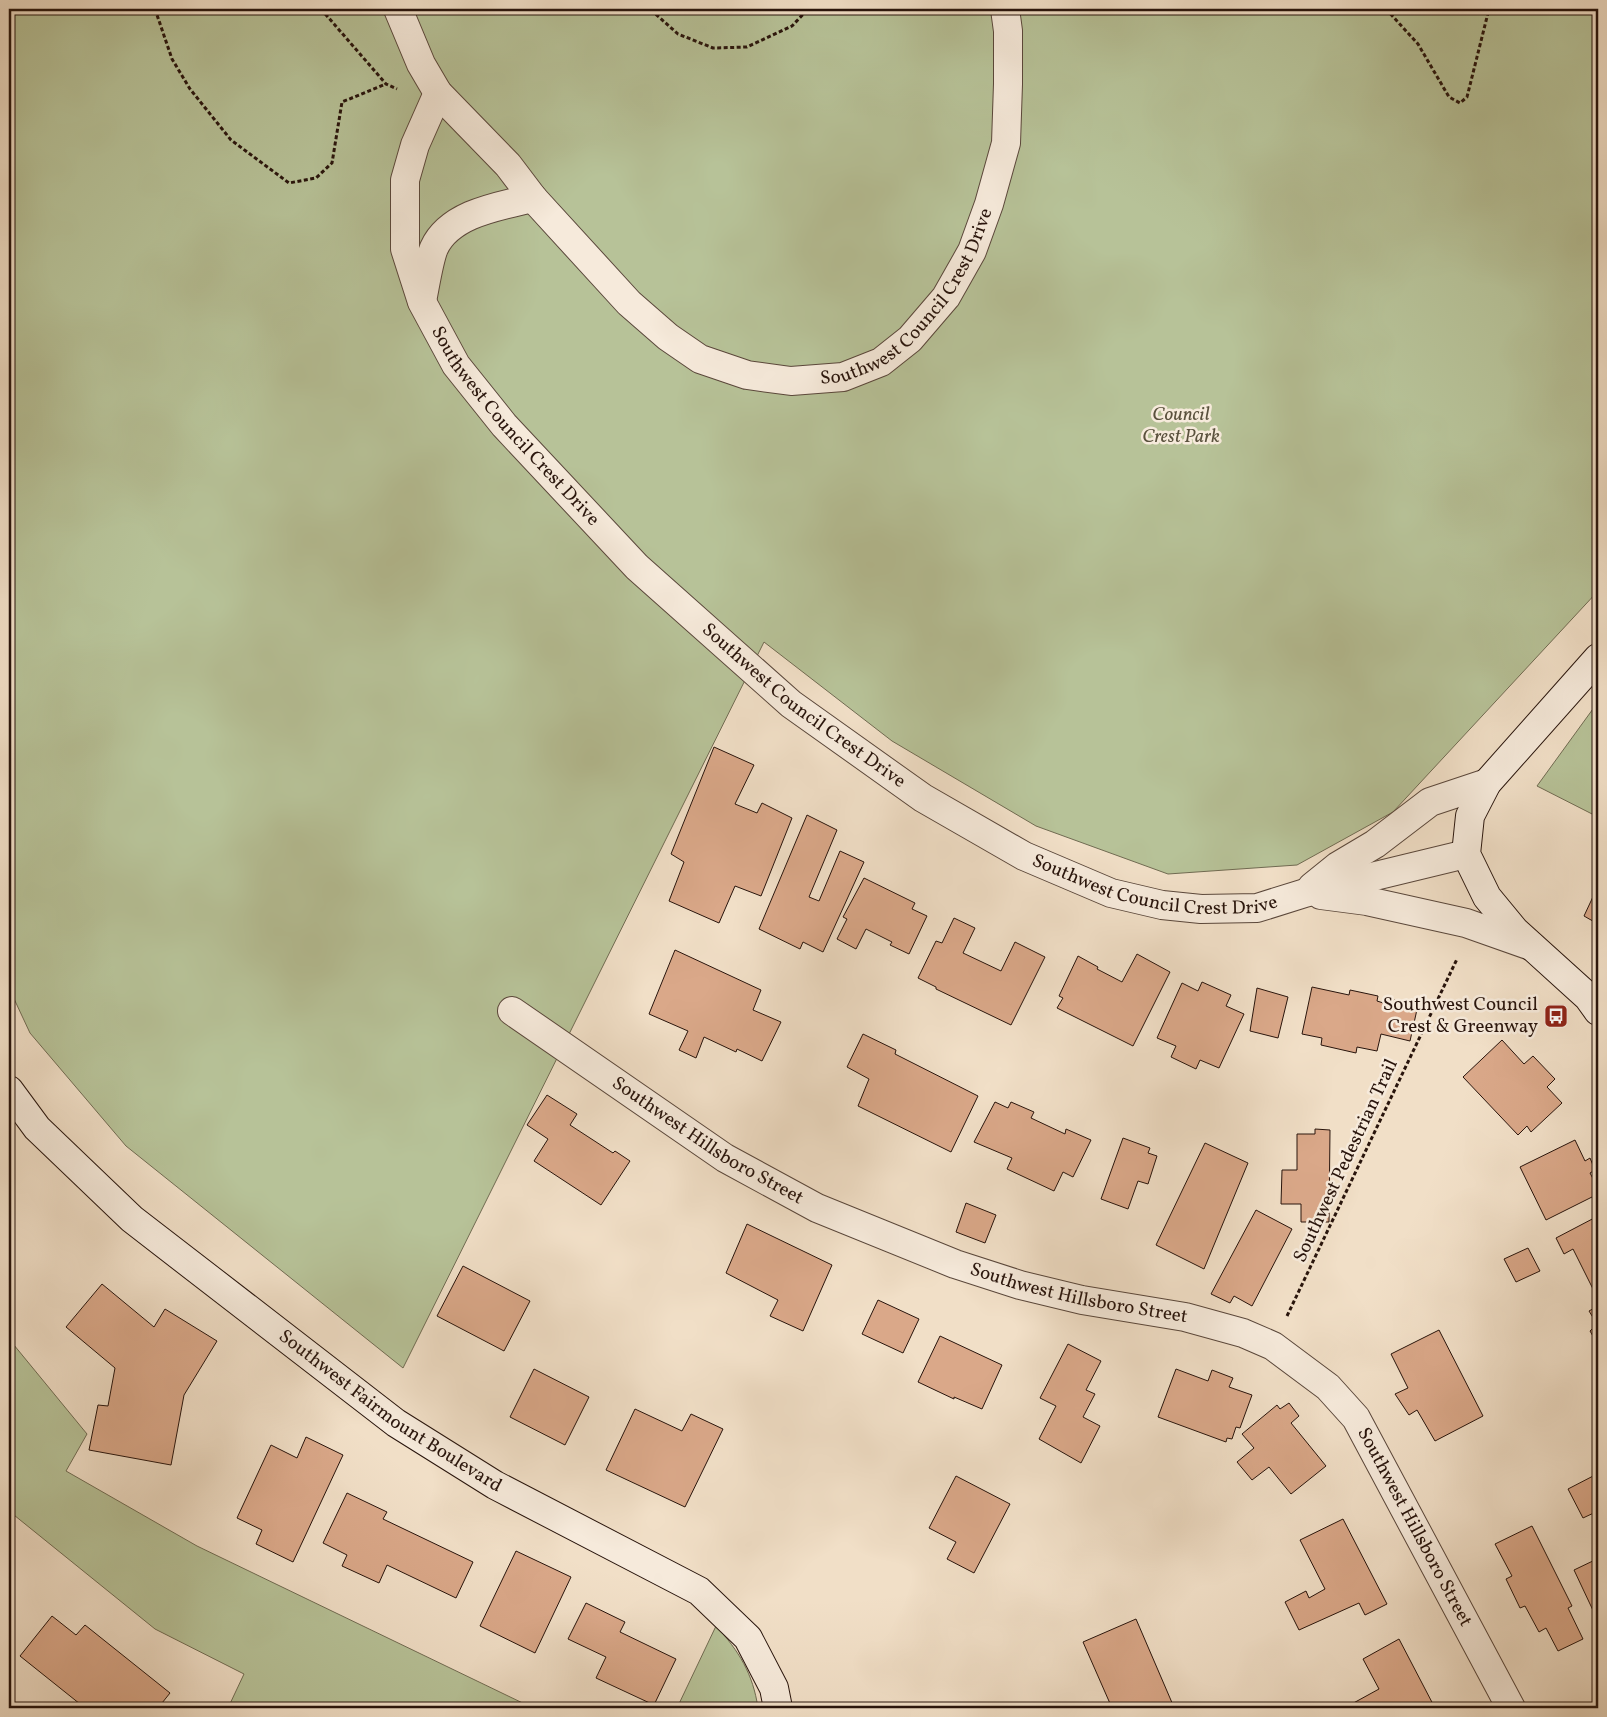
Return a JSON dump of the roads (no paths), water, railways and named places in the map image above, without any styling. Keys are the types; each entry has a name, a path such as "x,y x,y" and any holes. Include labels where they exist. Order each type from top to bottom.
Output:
{"street":[{"name":"Southwest Council Crest Drive","path":"398,9 421,64 438,93 508,166 534,198 628,303 668,337 700,359 747,375 791,381 843,377 881,362 910,339 946,297 972,251 989,204 1006,143 1008,31 1005,9"},
{"name":"Southwest Council Crest Drive","path":"438,93 415,144 405,180 405,249 422,302 456,365 504,425 637,567 790,704 923,798 1024,856 1110,893 1162,905 1229,910 1257,908 1305,893 1466,854 1487,897 1514,931 1588,997 1598,1011"},
{"name":"Southwest Council Crest Drive","path":"422,302 434,248 446,232 469,215 534,198"},
{"path":"1466,854 1470,816 1487,783 1598,658"},
{"name":"Southwest Council Crest Drive","path":"1305,893 1338,866 1375,844 1430,802 1487,783"},
{"name":"Southwest Council Crest Drive","path":"1305,893 1368,901 1466,923 1531,946"},
{"name":"Southwest Hillsboro Street","path":"512,1011 725,1158 817,1208 954,1264 1020,1285 1082,1300 1185,1317 1243,1333 1273,1346 1328,1387 1356,1418 1511,1708"},
{"name":"Southwest Fairmount Boulevard","path":"9,1090 37,1128 132,1219 396,1423 495,1485 698,1591 748,1638 774,1688 778,1708"}],"place":[{"name":"Southwest Council Crest & Greenway","path":"1556,1016"}],"park label":[{"name":"Council Crest Park","path":"1181,426"}]}
